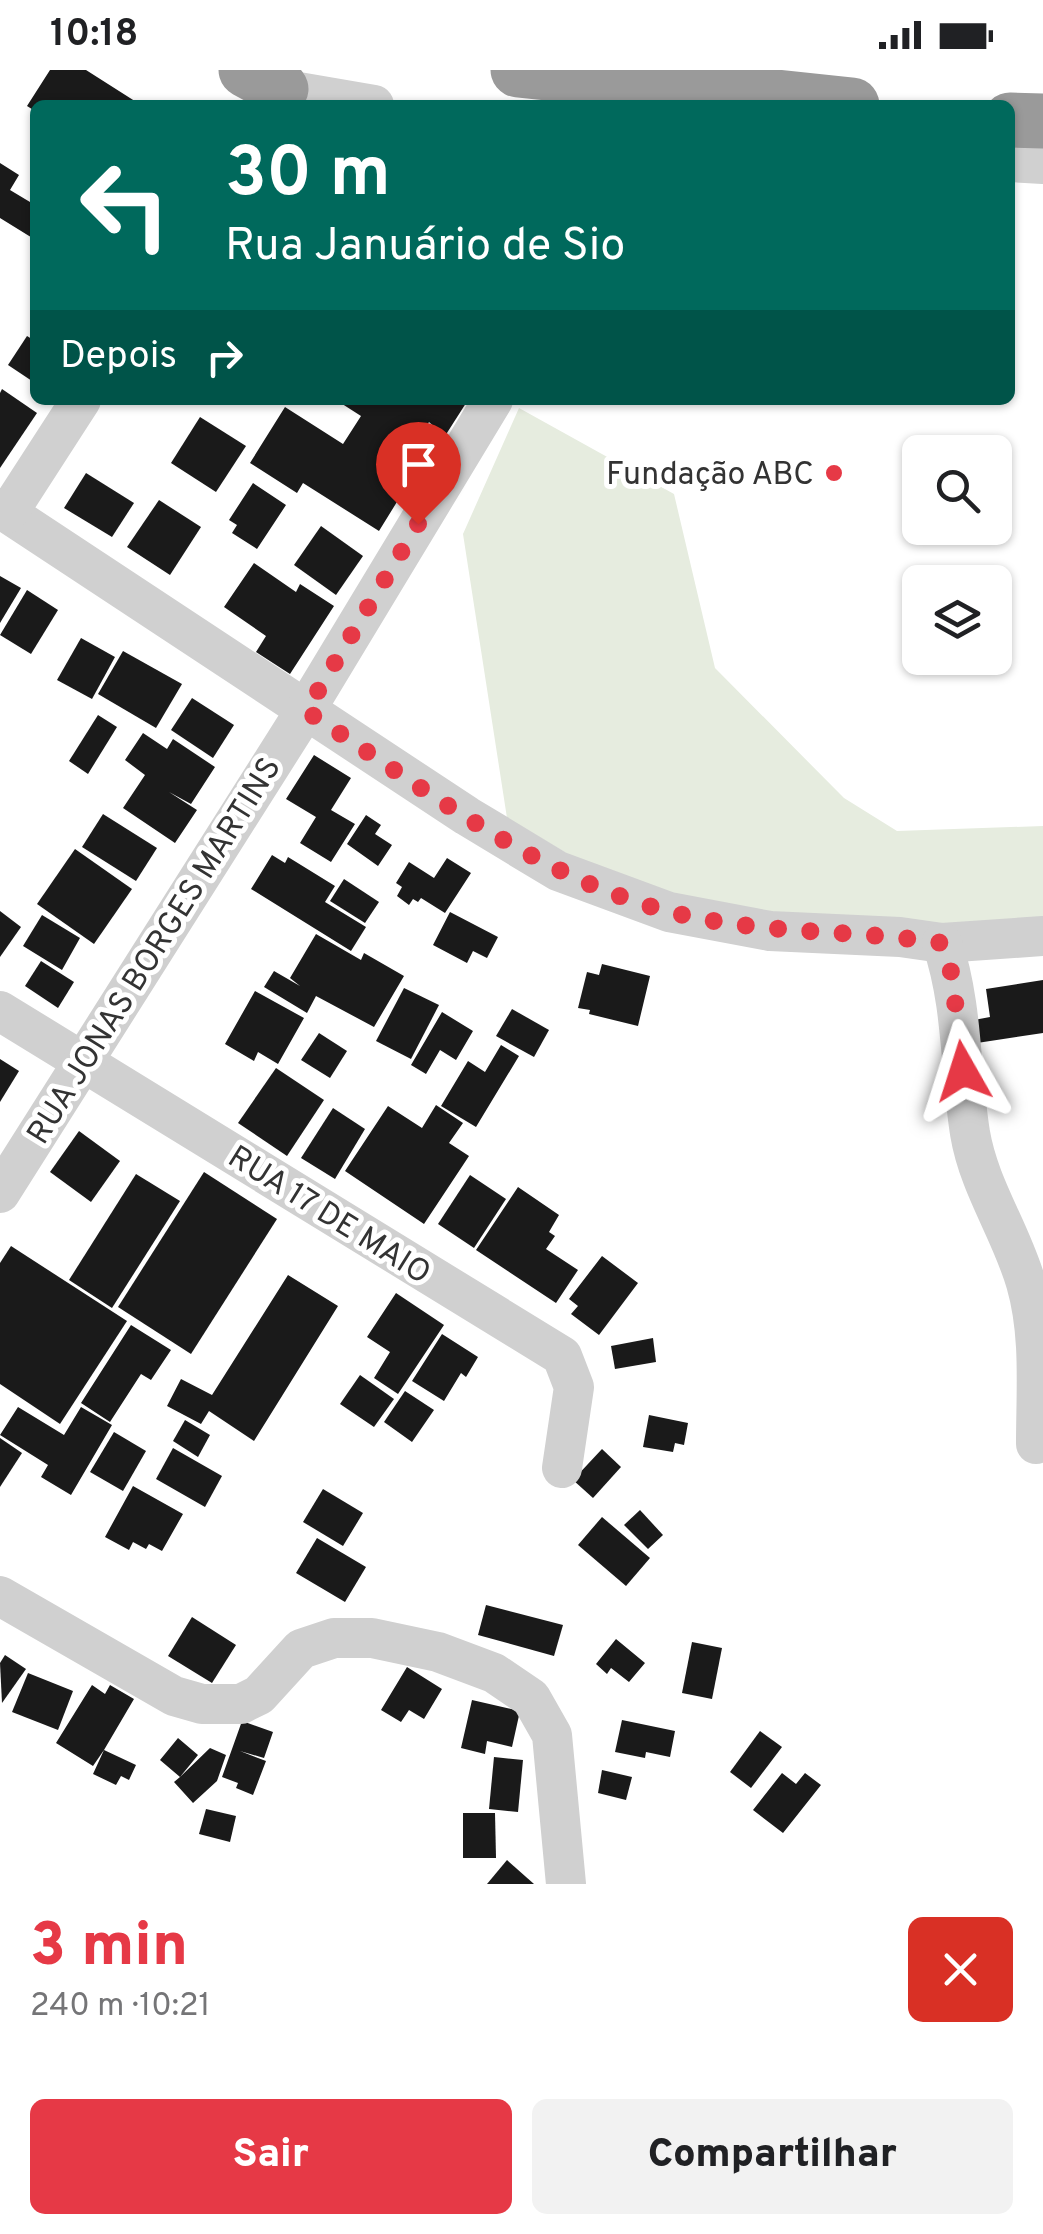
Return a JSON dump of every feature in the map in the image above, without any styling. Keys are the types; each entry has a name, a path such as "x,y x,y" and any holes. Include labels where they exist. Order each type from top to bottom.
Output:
{"highway":[{"path":"518,70 804,100"},
{"path":"1015,120 1043,121"}],"street":[{"path":"266,88 342,100"},
{"path":"1015,162 1043,164"},
{"path":"78,405 4,511 467,816 558,871 669,912 770,931 900,937 942,943 1043,936"},
{"name":"RUA JONAS BORGES MARTINS","path":"0,1192 306,711 491,405"},
{"path":"942,943 952,975 970,1135 986,1195 1016,1253 1034,1316 1036,1444"},
{"name":"RUA 17 DE MAIO","path":"0,1011 562,1356 574,1386 562,1468"},
{"path":"0,1596 174,1696 202,1704 242,1704 258,1695 301,1649 334,1638 372,1638 438,1652 494,1673 531,1698 552,1735 566,1884"}],"shaded area":[{"path":"519,408 674,494 715,668 844,798 897,831 1043,826 1043,919 945,925 791,915 689,901 588,866 507,818 463,534"}],"building":[{"path":"50,70 86,70 133,100 31,100"},
{"path":"0,163 19,175 10,190 30,202 30,237 0,218"},
{"path":"27,336 30,338 30,380 8,365"},
{"path":"2,389 37,413 0,468 0,393"},
{"path":"344,405 465,405 445,436 429,422 395,475 408,484 379,531 303,483 297,493 250,463 285,407 343,444 361,416"},
{"path":"200,417 246,446 216,492 171,463"},
{"path":"86,473 134,503 112,537 64,508"},
{"path":"253,483 286,505 257,549 232,533 237,525 229,520"},
{"path":"159,500 201,527 170,575 127,547"},
{"path":"321,526 363,556 336,595 294,565"},
{"path":"254,563 296,592 300,584 334,606 290,674 256,652 266,636 224,607"},
{"path":"0,576 21,588 0,623"},
{"path":"27,590 58,610 31,654 0,635"},
{"path":"81,638 115,657 92,699 57,680"},
{"path":"123,651 182,684 156,728 98,694"},
{"path":"192,698 234,725 213,758 171,730"},
{"path":"98,715 117,727 88,774 69,761"},
{"path":"143,733 167,749 173,739 215,767 191,804 169,792 197,810 175,843 123,808 145,775 125,760"},
{"path":"314,755 351,778 331,810 355,824 331,862 300,843 316,817 286,799"},
{"path":"103,814 157,848 136,881 82,847"},
{"path":"366,815 381,825 375,834 392,845 378,866 347,844"},
{"path":"75,849 132,889 94,944 37,904"},
{"path":"272,855 285,863 288,857 335,886 325,902 366,927 351,951 251,889"},
{"path":"447,858 471,873 445,913 421,898 418,902 413,899 409,905 397,896 402,887 396,883 409,862 434,878"},
{"path":"344,879 379,902 365,923 330,901"},
{"path":"0,911 21,927 0,957"},
{"path":"450,912 498,937 487,958 473,951 467,963 433,945"},
{"path":"42,915 80,938 62,970 23,946"},
{"path":"316,934 361,960 364,953 404,976 374,1027 316,996 307,1013 264,987 274,971 300,986 290,978"},
{"path":"41,961 74,982 58,1008 25,986"},
{"path":"602,964 650,976 638,1026 578,1008 587,972 599,975"},
{"path":"1043,980 1043,1033 977,1043 974,1020 990,1017 986,989"},
{"path":"404,988 439,1005 411,1059 376,1041"},
{"path":"255,991 304,1018 278,1064 258,1052 254,1061 225,1044"},
{"path":"512,1009 549,1030 534,1057 496,1036"},
{"path":"442,1012 473,1031 456,1060 440,1050 426,1074 411,1065"},
{"path":"319,1033 347,1051 330,1078 301,1060"},
{"path":"501,1045 519,1056 476,1127 441,1106 468,1061 485,1072"},
{"path":"0,1059 19,1071 0,1102"},
{"path":"276,1068 324,1100 287,1156 238,1123"},
{"path":"436,1105 463,1123 449,1143 469,1156 424,1224 345,1171 388,1106 422,1128"},
{"path":"333,1108 365,1129 335,1179 301,1158"},
{"path":"79,1131 120,1161 91,1202 50,1172"},
{"path":"204,1172 277,1219 191,1354 118,1307"},
{"path":"136,1174 180,1201 112,1308 69,1280"},
{"path":"470,1175 506,1199 474,1248 438,1224"},
{"path":"518,1187 559,1215 549,1232 555,1236 546,1249 578,1270 556,1303 476,1250"},
{"path":"11,1246 127,1321 60,1424 0,1384 0,1263"},
{"path":"602,1256 638,1283 599,1335 571,1314 578,1306 569,1299"},
{"path":"288,1275 338,1306 254,1441 209,1411 201,1424 167,1406 181,1379 212,1395"},
{"path":"396,1293 444,1325 398,1394 374,1378 390,1352 367,1337"},
{"path":"131,1325 171,1350 151,1380 141,1374 110,1422 81,1403"},
{"path":"442,1334 478,1357 466,1377 461,1373 444,1401 412,1381"},
{"path":"653,1338 656,1362 615,1369 611,1346"},
{"path":"360,1375 394,1399 374,1427 340,1404"},
{"path":"405,1391 434,1410 412,1442 384,1422"},
{"path":"18,1407 64,1435 81,1407 112,1425 71,1495 41,1477 48,1465 0,1435"},
{"path":"649,1415 688,1423 684,1445 675,1443 673,1452 643,1447"},
{"path":"185,1420 210,1435 198,1457 173,1441"},
{"path":"114,1432 146,1451 123,1491 90,1472"},
{"path":"0,1438 22,1453 0,1487"},
{"path":"173,1448 222,1476 205,1507 156,1479"},
{"path":"602,1449 621,1467 593,1498 573,1480"},
{"path":"133,1486 183,1514 162,1551 133,1542 129,1550 105,1537"},
{"path":"323,1489 363,1513 343,1546 303,1522"},
{"path":"640,1510 663,1535 648,1549 624,1525"},
{"path":"602,1517 650,1558 626,1586 578,1545"},
{"path":"317,1538 366,1567 345,1602 296,1573"},
{"path":"486,1605 563,1625 554,1656 478,1635"},
{"path":"192,1617 236,1645 212,1683 168,1656"},
{"path":"616,1639 645,1663 629,1682 611,1668 607,1674 596,1664"},
{"path":"692,1642 722,1648 712,1699 682,1693"},
{"path":"5,1655 26,1669 2,1703 0,1663"},
{"path":"407,1667 442,1689 424,1719 409,1710 401,1722 381,1710"},
{"path":"28,1673 73,1691 58,1730 12,1712"},
{"path":"92,1685 105,1694 110,1685 134,1699 93,1766 56,1743"},
{"path":"472,1700 520,1711 512,1747 487,1741 485,1754 461,1748"},
{"path":"622,1720 675,1731 670,1757 646,1752 645,1758 615,1752"},
{"path":"242,1721 273,1732 264,1758 240,1751 266,1761 253,1795 222,1777"},
{"path":"760,1731 782,1747 751,1788 730,1772"},
{"path":"178,1738 198,1755 180,1777 160,1760"},
{"path":"210,1748 226,1755 217,1781 193,1803 174,1782"},
{"path":"104,1750 136,1765 129,1780 121,1776 116,1785 93,1774"},
{"path":"494,1757 523,1760 518,1812 489,1809"},
{"path":"602,1770 632,1777 626,1800 598,1793"},
{"path":"782,1773 796,1784 805,1773 821,1785 783,1833 753,1810"},
{"path":"206,1809 236,1816 230,1842 199,1834"},
{"path":"463,1813 495,1813 496,1858 463,1858"},
{"path":"507,1860 534,1884 487,1884"}],"place":[{"name":"Fundação ABC","path":"834,473"}],"route":[{"path":"418,524 306,711 558,871 669,912 770,931 900,937 942,943 952,975 963,1071"}]}
